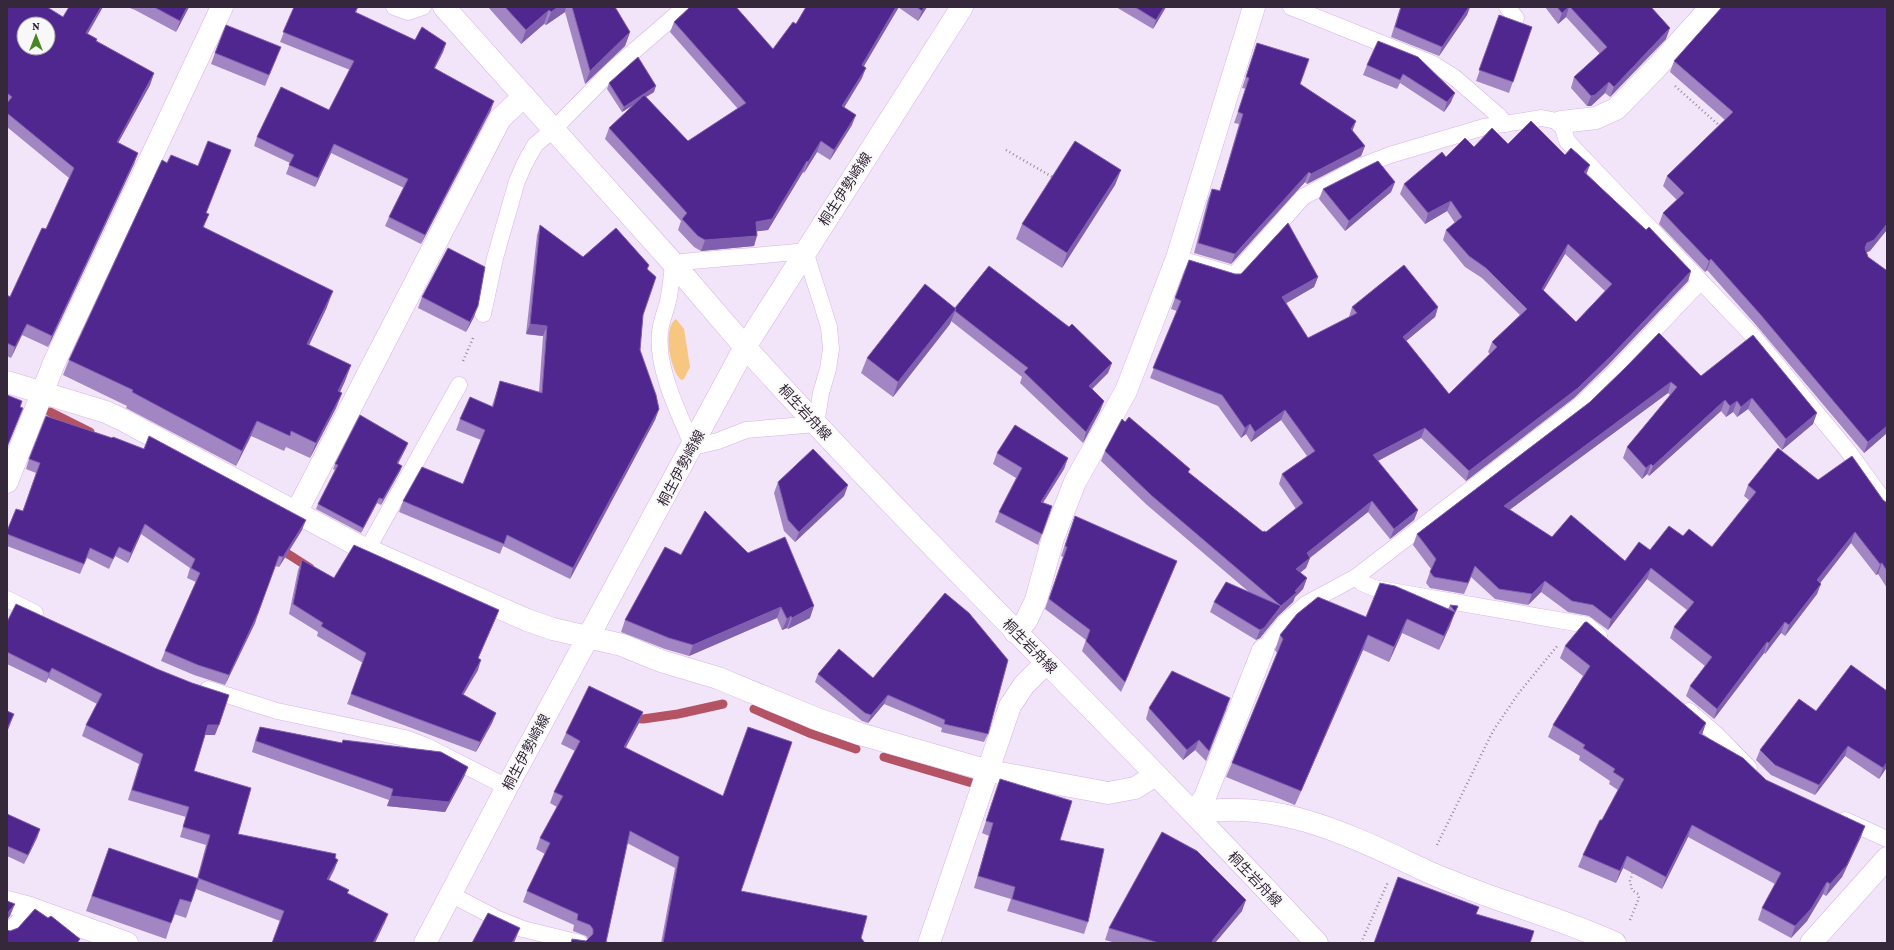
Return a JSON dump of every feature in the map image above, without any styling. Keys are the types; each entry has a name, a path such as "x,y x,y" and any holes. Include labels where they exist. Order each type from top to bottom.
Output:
{"street":[{"path":"7,482 54,363 222,7"},
{"name":"桐生岩舟線","path":"444,7 673,263 745,347 816,424 1015,632 1194,813 1317,943"},
{"name":"桐生伊勢崎線","path":"424,943 745,347 962,7"},
{"path":"1015,632 1026,621 1036,600 1053,538 1075,482 1126,391 1177,258 1254,7"},
{"path":"1561,122 1596,118 1616,109 1656,68 1711,7"},
{"path":"296,513 500,120 524,96"},
{"path":"7,382 106,412 121,418 367,550 527,620 588,638 622,645 661,661 718,678 817,719 860,734 989,771 1108,793 1135,788 1156,775"},
{"path":"1194,813 1204,797 1263,650"},
{"path":"929,943 967,828 989,771 1010,706 1024,686 1046,663"},
{"path":"1194,813 1217,809 1246,810 1288,816 1330,828 1424,870 1615,943"},
{"path":"1811,943 1887,858"},
{"path":"7,902 30,908 123,942"}],"lane":[{"path":"394,7 408,12 423,7"},
{"path":"483,314 495,258 517,181 526,161 536,145 554,129 612,70 685,7"},
{"path":"1291,7 1434,64 1454,77 1499,116 1505,124"},
{"path":"1177,258 1234,275 1303,197 1317,188 1359,167 1390,155 1484,127 1542,118 1561,122 1567,141 1754,337 1843,445 1887,505"},
{"path":"805,251 829,327 831,349 816,424 746,430 718,441 692,447 676,407 663,366 660,348 660,332 669,297 673,263 712,258 762,256 805,251"},
{"path":"1263,650 1285,622 1306,604 1356,577 1580,405 1615,372 1700,282"},
{"path":"367,550 459,385"},
{"path":"1356,577 1362,583 1374,588 1587,625 1609,644"},
{"path":"7,599 47,619"},
{"path":"191,684 277,711 405,738 426,746 507,787"},
{"path":"1679,703 1716,734 1758,777"},
{"path":"1828,812 1887,839"},
{"path":"450,894 498,919 517,926 580,943"},
{"path":"7,934 30,908"}],"path":[{"path":"1656,68 1727,132"},
{"path":"1006,150 1055,178"},
{"path":"459,385 456,378 483,314"},
{"path":"1424,870 1493,731 1518,694 1576,623"},
{"path":"1361,943 1399,858"},
{"path":"1629,924 1640,898 1638,894 1632,890 1630,881 1633,868"}],"shaded area":[{"path":"676,319 684,329 690,367 684,379 681,380 674,368 669,349 669,331"}],"building":[{"path":"7,7 47,7 63,17 69,7 101,7 86,33 97,39 96,41 154,73 117,142 138,153 52,336 27,324 15,347 7,343 7,295 10,297 42,228 46,229 74,168 7,113 7,103 12,97 7,93"},
{"path":"154,7 187,7 180,21"},
{"path":"294,7 358,7 355,12 415,40 422,27 446,43 434,68 494,101 425,235 389,217 408,179 334,144 318,178 289,165 294,155 257,137 281,87 329,110 354,61 283,32"},
{"path":"505,7 558,7 551,12 549,10 526,30"},
{"path":"572,7 615,7 630,32 590,71"},
{"path":"690,7 736,7 773,49 793,22 796,24 806,7 896,7 862,65 866,68 842,106 856,115 834,150 821,141 808,162 807,161 772,219 756,222 757,236 705,240 698,236 682,219 687,213 609,128 644,95 688,141 746,103 674,22"},
{"path":"917,7 924,7 922,11"},
{"path":"1135,7 1164,7 1156,20"},
{"path":"1401,7 1469,7 1442,47 1395,27"},
{"path":"1557,7 1569,7 1562,13"},
{"path":"1570,7 1651,7 1670,28 1614,87 1609,82 1595,95 1591,96 1574,77 1607,47"},
{"path":"1722,7 1887,7 1887,224 1874,240 1867,243 1865,248 1868,257 1887,270 1887,426 1868,442 1760,314 1711,259 1709,261 1663,213 1684,193 1667,176 1733,112 1674,61"},
{"path":"1499,15 1532,27 1513,82 1479,70"},
{"path":"226,25 281,47 269,75 215,53"},
{"path":"1378,41 1418,57 1455,93 1447,102 1403,74 1400,80 1367,65"},
{"path":"1257,43 1309,59 1300,84 1356,121 1351,129 1365,146 1311,174 1309,172 1235,254 1198,243 1212,189 1220,191 1243,114 1238,112 1249,78 1246,77"},
{"path":"638,57 656,86 624,107 609,83"},
{"path":"1531,121 1565,155 1571,148 1590,165 1584,172 1646,230 1649,227 1691,271 1612,355 1578,388 1469,471 1425,428 1373,455 1418,510 1394,529 1372,501 1307,553 1310,558 1296,569 1307,578 1295,591 1297,592 1281,606 1151,495 1105,451 1122,419 1125,422 1129,417 1190,469 1188,472 1263,532 1266,532 1303,503 1282,474 1315,451 1285,410 1255,432 1250,424 1245,428 1222,395 1153,368 1181,301 1175,298 1189,260 1235,274 1241,274 1288,223 1318,277 1282,297 1308,338 1357,313 1352,307 1404,265 1438,307 1403,337 1449,394 1497,347 1492,342 1527,309 1486,268 1469,256 1446,230 1462,217 1451,201 1428,213 1404,184 1442,152 1446,157 1465,138 1474,147 1492,128 1508,144","holes":["1568,244 1612,284 1576,322 1542,289"]},
{"path":"208,141 231,150 206,213 209,214 203,227 333,291 307,344 351,365 338,391 342,393 316,443 291,431 290,436 257,421 242,451 132,392 133,390 69,360 162,160 167,163 171,155 198,166"},
{"path":"1075,141 1121,170 1067,253 1022,224"},
{"path":"1378,161 1395,182 1349,221 1323,189"},
{"path":"540,225 583,257 616,228 649,265 647,269 656,277 643,315 640,350 656,395 659,409 573,568 507,535 504,544 403,501 422,467 463,484 485,430 460,419 470,397 493,407 500,381 542,393 547,326 530,324"},
{"path":"448,248 485,267 478,306 470,322 422,297"},
{"path":"989,266 1069,327 1072,324 1112,363 1089,386 1104,401 1086,432 1024,372 1028,368 955,311 955,308"},
{"path":"925,284 956,309 898,382 867,358"},
{"path":"1659,333 1701,376 1753,335 1817,413 1786,439 1752,398 1741,407 1737,401 1730,406 1725,400 1653,466 1651,464 1646,468 1627,447 1677,387 1671,382 1504,506 1552,537 1571,515 1625,561 1639,542 1650,550 1669,526 1683,536 1689,529 1712,547 1756,492 1748,485 1778,448 1818,480 1852,456 1883,500 1887,503 1887,571 1882,563 1880,564 1855,532 1817,580 1821,584 1789,625 1785,622 1769,643 1767,642 1717,709 1690,686 1712,657 1674,627 1694,602 1651,568 1611,619 1593,605 1572,601 1545,581 1532,594 1499,589 1475,566 1468,583 1434,577 1430,572 1436,559 1417,534 1590,402"},
{"path":"7,395 22,401 20,407 23,408 7,447"},
{"path":"360,415 408,443 397,463 402,466 383,499 379,498 363,528 318,504 338,465 335,464"},
{"path":"46,416 112,438 113,437 144,449 149,436 306,520 283,557 279,556 258,613 229,675 198,665 165,651 200,573 191,568 195,559 145,524 131,553 119,547 113,559 90,548 84,564 7,534 16,509 23,511 40,463 29,459"},
{"path":"1015,425 1068,458 1041,502 1052,506 1042,534 999,512 1022,468 997,453"},
{"path":"813,449 848,485 799,532 788,520 778,482"},
{"path":"705,511 748,553 785,537 814,606 792,618 791,616 787,619 781,607 693,645 669,638 625,620 665,547 681,555"},
{"path":"1075,516 1177,561 1125,682 1086,641 1090,630 1049,599 1067,547 1065,546"},
{"path":"354,545 499,610 478,658 481,660 462,694 496,713 480,742 351,694 366,653 321,626 323,623 293,604 302,560 334,578"},
{"path":"1226,582 1281,606 1264,628 1260,630 1214,602"},
{"path":"1380,583 1395,586 1455,612 1444,636 1407,619 1394,647 1368,635 1301,791 1232,763 1283,639 1280,635 1297,614 1318,597 1366,617"},
{"path":"945,593 969,613 1008,660 988,734 944,724 945,720 888,695 871,715 865,713 818,674 839,649 873,678"},
{"path":"16,604 157,669 192,683 229,695 219,725 208,725 194,771 251,788 238,834 336,854 335,858 338,860 327,879 349,890 347,893 388,914 373,943 272,943 284,911 198,878 210,835 183,827 189,807 132,790 143,754 86,725 102,694 52,668 49,673 7,652 7,622"},
{"path":"1450,605 1458,606 1455,612"},
{"path":"1585,622 1587,622 1706,723 1699,733 1743,758 1766,780 1865,826 1847,865 1830,884 1827,882 1811,909 1795,926 1762,908 1781,873 1692,825 1666,877 1627,856 1620,871 1583,855 1600,820 1602,820 1624,779 1613,772 1615,769 1583,748 1585,745 1553,725 1590,666 1565,646"},
{"path":"1851,665 1887,691 1887,762 1883,768 1848,746 1819,785 1775,765 1760,750 1799,699 1816,711"},
{"path":"1172,671 1230,698 1209,751 1199,740 1187,750 1149,708"},
{"path":"589,686 643,712 624,747 723,796 748,727 792,742 741,891 867,916 861,938 865,943 663,943 679,857 630,831 606,942 612,943 571,943 572,939 586,941 593,934 593,929 590,925 577,920 578,914 527,891 550,843 540,838 563,796 554,792 580,741 566,733"},
{"path":"7,711 14,714 7,729"},
{"path":"260,727 342,743 343,740 441,752 468,767 449,802 391,796 393,789 256,741"},
{"path":"1000,779 1072,801 1060,840 1104,849 1088,922 1012,899 1015,887 978,876 993,823 986,821"},
{"path":"7,814 40,829 28,855 7,846"},
{"path":"1162,832 1197,851 1246,900 1212,943 1159,943 1109,928"},
{"path":"109,848 199,879 191,902 180,899 171,923 92,896"},
{"path":"1398,877 1479,907 1476,914 1534,931 1530,943 1374,943"},
{"path":"7,901 15,904 7,914"},
{"path":"35,909 48,918 51,916 80,939 77,943 7,943 7,930 10,931 18,928"},
{"path":"488,913 520,928 512,943 472,943"}],"waterway":[{"path":"50,412 90,432"},
{"path":"277,547 310,568"},
{"path":"628,718 643,719 678,714 723,704"},
{"path":"754,709 809,733 856,749"},
{"path":"884,757 972,783"}]}
